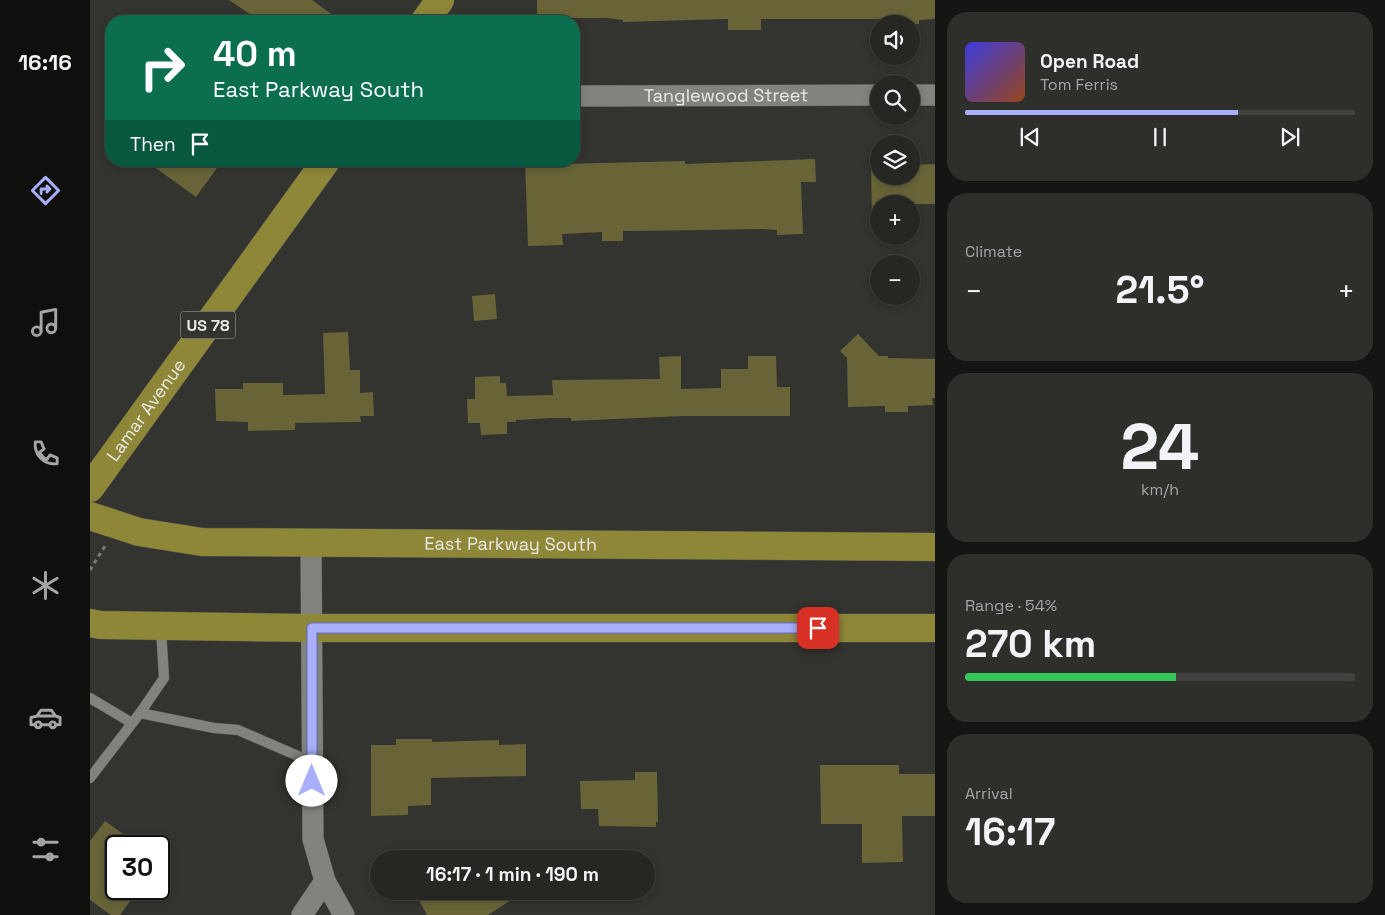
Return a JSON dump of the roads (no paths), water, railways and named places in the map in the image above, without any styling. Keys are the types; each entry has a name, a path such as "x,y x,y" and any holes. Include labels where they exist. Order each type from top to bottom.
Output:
{"main road":[{"path":"429,15 440,0"},
{"name":"Lamar Avenue","path":"90,488 322,167"},
{"name":"East Parkway South","path":"90,516 139,532 202,542 935,547"},
{"path":"90,622 101,625 312,628 935,628"}],"street":[{"path":"920,95 935,95"},
{"name":"Tanglewood Street","path":"580,96 870,96"},
{"path":"311,544 313,839 325,882 344,915"},
{"path":"302,915 325,882"}],"lane":[{"path":"90,778 140,713 164,678 161,626"},
{"path":"90,698 132,723"},
{"path":"140,713 238,730 312,762"}]}
